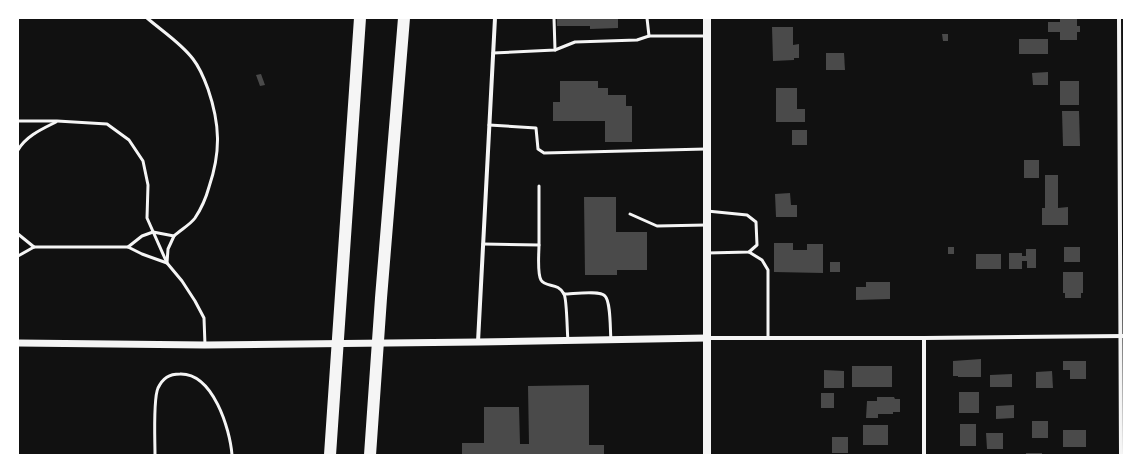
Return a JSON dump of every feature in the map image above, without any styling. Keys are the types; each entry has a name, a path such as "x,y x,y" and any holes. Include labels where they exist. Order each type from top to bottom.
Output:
{"highway":[{"path":"330,455 360,18"},
{"path":"370,455 381,298 404,18"}],"main road":[{"path":"707,18 707,455"}],"street":[{"path":"478,342 495,18"},
{"path":"1119,18 1123,336 1121,455"},
{"path":"18,343 205,345 707,338 1123,336"},
{"path":"924,338 924,455"}],"lane":[{"path":"147,18 193,58 202,73 217,120 219,144 215,170 205,199 194,218 174,236 168,249 166,263"},
{"path":"554,18 555,50"},
{"path":"647,18 649,36"},
{"path":"493,53 555,50 575,42 637,40 649,36 707,36"},
{"path":"18,121 57,121 107,124 129,140 143,161 148,185 147,218 166,263 182,281 204,318 205,345"},
{"path":"18,150 22,143 39,130 57,121"},
{"path":"489,125 536,128 538,149 544,152 707,149"},
{"path":"539,186 540,276 541,281 545,284 558,286 564,294 568,341"},
{"path":"707,211 747,215 756,222 757,245 749,252"},
{"path":"630,214 657,226 707,225"},
{"path":"128,247 142,236 153,232 174,236"},
{"path":"18,234 34,247"},
{"path":"483,244 539,245"},
{"path":"18,256 34,247 128,247 166,263"},
{"path":"707,253 749,252 762,260 768,270 768,338"},
{"path":"564,294 599,293 605,296 608,302 611,340"},
{"path":"155,455 155,414 158,389 164,380 170,375 182,374 194,377 201,382 216,402 229,433 232,455"}],"building":[{"path":"557,18 618,18 618,28 590,29 590,26 557,26"},
{"path":"1060,18 1077,18 1077,26 1080,26 1080,32 1077,32 1077,40 1060,40 1060,32 1048,32 1048,22 1060,22"},
{"path":"772,27 793,27 793,45 799,44 799,58 794,58 794,60 773,61"},
{"path":"942,34 948,34 948,41 943,41"},
{"path":"1019,39 1048,39 1048,54 1019,54"},
{"path":"826,53 844,53 845,70 826,70"},
{"path":"1048,72 1048,85 1033,85 1032,73"},
{"path":"261,74 265,85 260,86 256,75"},
{"path":"560,81 598,81 598,88 608,88 608,95 626,95 626,106 632,106 632,142 605,142 605,121 553,121 553,102 560,102"},
{"path":"1060,81 1079,81 1079,105 1060,105"},
{"path":"776,88 797,88 797,109 805,109 805,122 776,122"},
{"path":"1062,111 1079,111 1080,146 1063,146"},
{"path":"792,130 807,130 807,145 792,145"},
{"path":"1024,160 1039,160 1039,178 1024,178"},
{"path":"1045,175 1058,175 1058,208 1068,207 1068,225 1042,225 1042,208 1045,208"},
{"path":"790,193 791,205 797,205 797,217 776,217 775,194"},
{"path":"584,197 616,197 616,232 647,232 647,270 617,270 617,275 585,275"},
{"path":"774,243 793,243 793,250 807,250 807,244 823,244 823,273 774,272"},
{"path":"948,247 954,247 954,254 948,254"},
{"path":"1064,247 1080,247 1080,262 1064,262"},
{"path":"1026,249 1036,249 1036,268 1027,268 1027,261 1022,261 1022,269 1009,269 1009,253 1022,253 1022,256 1026,256"},
{"path":"976,254 1001,254 1001,269 976,269"},
{"path":"830,262 840,262 840,272 830,272"},
{"path":"1063,272 1083,272 1083,293 1081,293 1081,298 1065,298 1065,293 1063,293"},
{"path":"866,282 890,282 890,299 856,300 856,287 866,287"},
{"path":"981,359 981,377 953,376 953,361"},
{"path":"1063,361 1086,361 1086,379 1070,379 1070,370 1063,370"},
{"path":"852,366 892,366 892,387 852,387"},
{"path":"824,370 844,371 844,388 824,388"},
{"path":"1052,371 1053,388 1036,388 1036,372"},
{"path":"1012,374 1012,387 990,387 990,375"},
{"path":"589,385 589,445 604,445 604,455 462,455 462,443 484,443 484,407 519,407 520,444 529,444 528,386"},
{"path":"959,392 979,392 979,413 959,413"},
{"path":"821,393 834,393 834,408 821,408"},
{"path":"877,397 894,397 895,399 900,399 900,412 893,412 893,414 878,414 878,418 866,418 867,401 877,401"},
{"path":"1014,405 1014,418 996,419 996,406"},
{"path":"1032,421 1048,421 1048,438 1032,438"},
{"path":"960,424 976,424 976,446 960,446"},
{"path":"863,425 888,425 888,445 863,445"},
{"path":"1063,430 1086,430 1086,447 1063,447"},
{"path":"986,433 1003,433 1003,449 987,449"},
{"path":"832,437 848,437 848,453 832,453"},
{"path":"1026,453 1042,453 1042,455 1026,455"}]}
